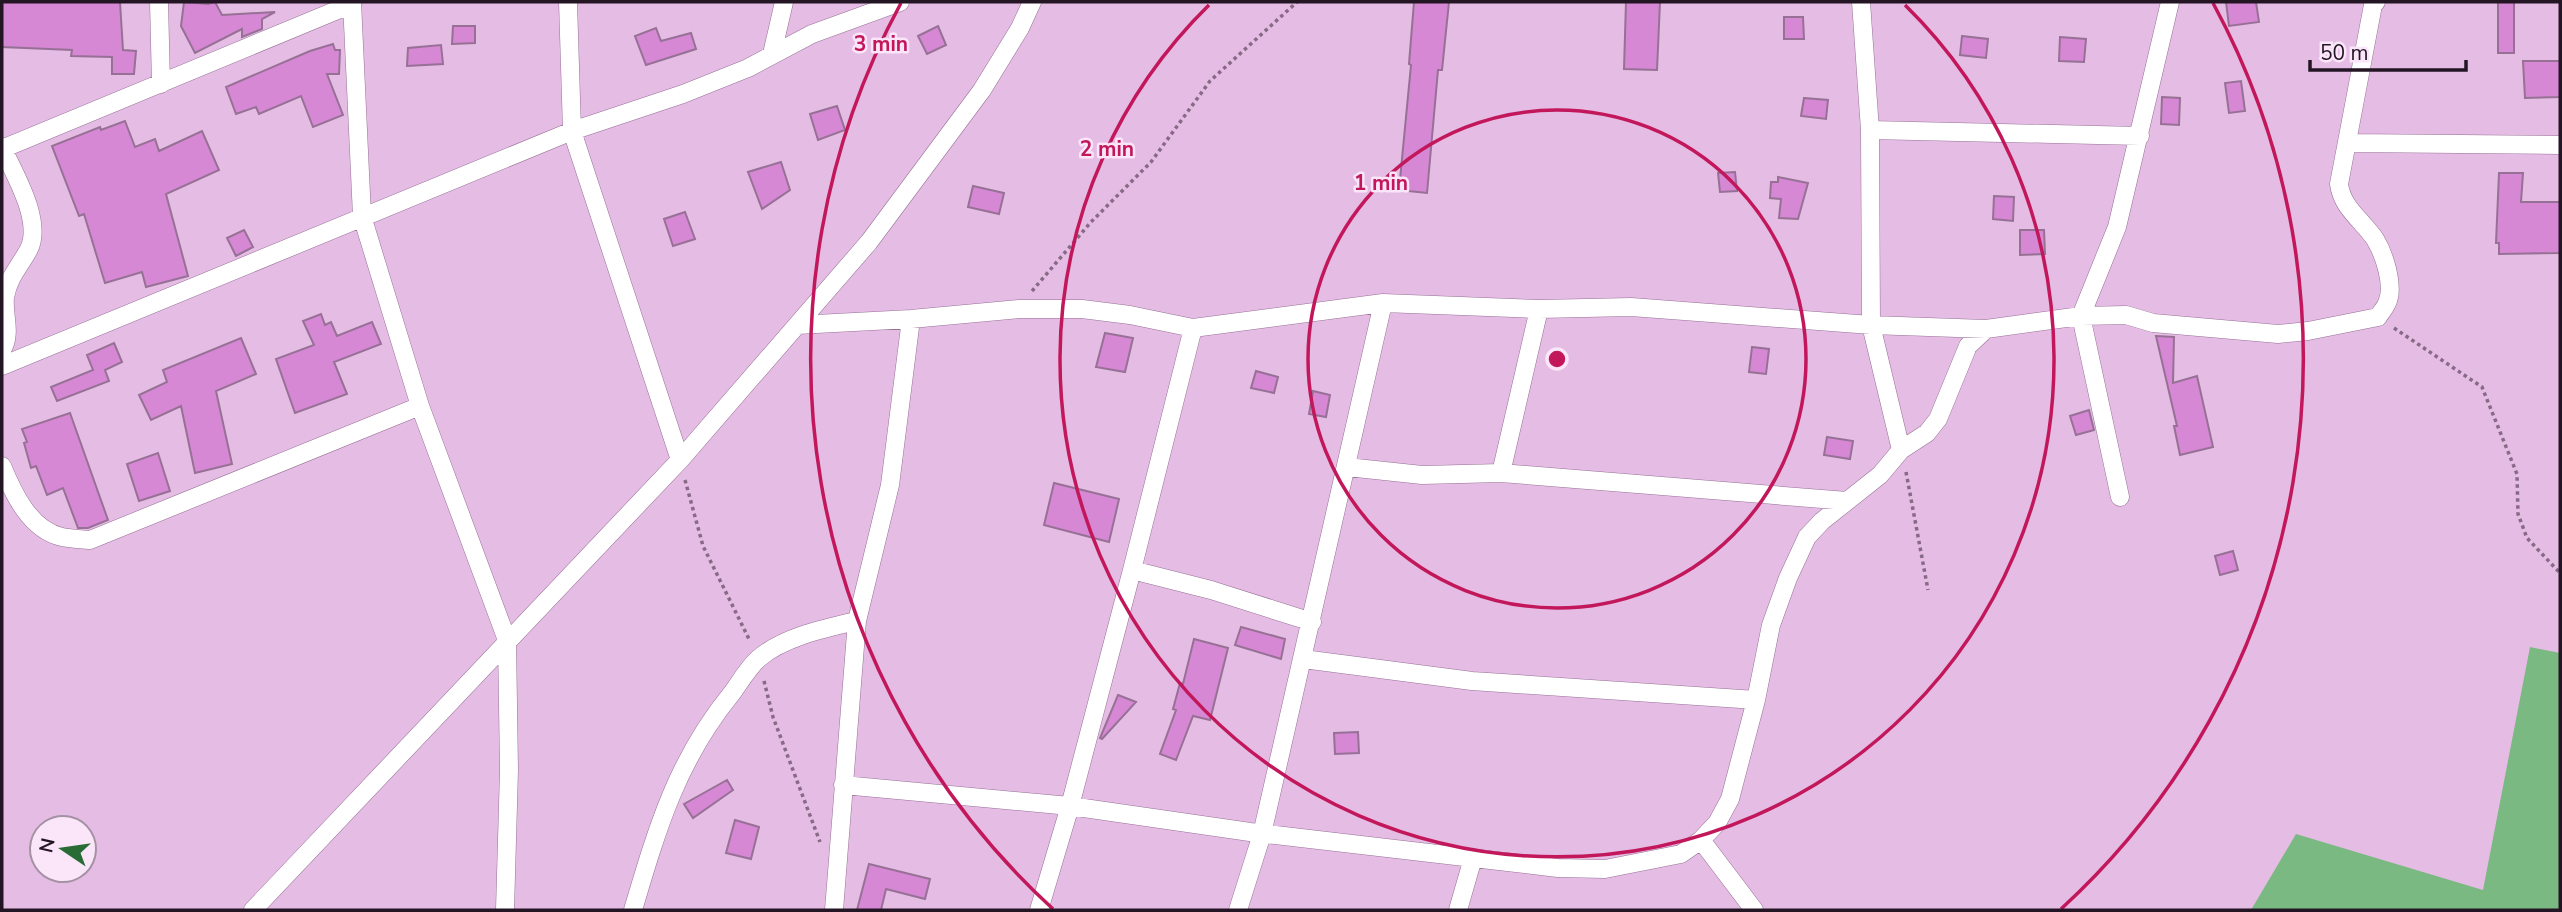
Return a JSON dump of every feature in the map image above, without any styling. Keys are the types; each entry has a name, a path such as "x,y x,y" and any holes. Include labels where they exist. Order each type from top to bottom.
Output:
{"street":[{"path":"159,2 161,84"},
{"path":"568,2 572,131 680,460"},
{"path":"772,54 784,2"},
{"path":"2,366 572,131 683,94 748,68 812,34 900,2"},
{"path":"253,910 680,460 869,242 982,90 1020,28 1032,2"},
{"path":"1861,2 1870,130 1871,325 1901,450"},
{"path":"2120,497 2081,316 2117,227 2171,2"},
{"path":"797,325 911,319 1019,309 1082,309 1130,315 1193,328 1383,303 1539,309 1631,307 1871,325 1986,329 2081,316 2126,315 2153,323 2278,334 2378,317 2389,301 2389,281 2383,257 2375,239 2346,205 2339,184 2349,143 2373,5 2376,2"},
{"path":"2,350 7,338 7,288 15,268 30,247 32,227 23,191 2,148 352,3 362,216 420,406 507,640 509,770 505,910"},
{"path":"1870,130 2140,136"},
{"path":"2349,143 2560,145"},
{"path":"1238,910 1262,834 1348,467 1383,303"},
{"path":"1501,473 1539,309"},
{"path":"834,910 858,621 890,485 911,319"},
{"path":"1040,910 1070,806 1193,328"},
{"path":"843,785 1070,806 1262,834 1558,867 1605,869 1681,854 1701,840 1717,823 1730,799 1756,700 1771,625 1787,578 1807,537 1822,521 1880,475 1901,450 1927,433 1938,419 1968,346 1986,329"},
{"path":"2,466 10,486 31,520 59,537 90,540 420,406"},
{"path":"1348,467 1422,475 1501,473 1847,501"},
{"path":"1132,570 1211,590 1312,622"},
{"path":"633,910 659,826 683,766 713,715 759,659 816,631 858,621"},
{"path":"1303,659 1472,681 1756,700"},
{"path":"1701,840 1754,910"},
{"path":"1458,910 1473,858"}],"path":[{"path":"1019,309 1091,222 1151,162 1210,81 1297,2"},
{"path":"2378,317 2482,387 2517,474 2518,513 2527,538 2560,573"},
{"path":"1901,450 1928,590"}],"green space":[{"path":"2530,647 2560,653 2560,910 2251,910 2296,834 2483,890"}],"building":[{"path":"2,2 120,2 123,50 136,51 134,74 112,74 112,57 71,56 72,50 2,47"},
{"path":"184,2 215,2 222,15 275,12 262,19 262,29 242,37 242,29 195,53 181,26"},
{"path":"1414,2 1449,2 1442,70 1438,70 1427,193 1399,190"},
{"path":"1626,2 1660,2 1657,70 1624,69"},
{"path":"2226,2 2256,2 2259,22 2229,26"},
{"path":"2498,2 2514,2 2514,53 2498,53"},
{"path":"1784,17 1803,17 1804,39 1784,39"},
{"path":"453,26 475,26 475,43 452,44"},
{"path":"938,26 946,45 927,54 918,36"},
{"path":"656,28 661,41 691,33 696,49 646,65 635,36"},
{"path":"1962,36 1988,39 1986,58 1960,55"},
{"path":"2060,37 2086,39 2084,62 2059,61"},
{"path":"333,44 335,50 340,50 339,74 327,74 343,115 313,127 301,96 259,114 256,107 236,114 226,87"},
{"path":"441,45 443,64 407,66 408,48"},
{"path":"2523,61 2560,61 2560,97 2525,98"},
{"path":"2241,81 2245,111 2229,113 2225,83"},
{"path":"2162,97 2180,98 2179,125 2161,124"},
{"path":"1804,98 1828,100 1826,119 1801,116"},
{"path":"837,106 845,130 818,140 810,114"},
{"path":"125,121 135,147 155,139 159,151 202,131 219,170 166,194 188,276 146,287 142,272 105,283 84,214 79,216 52,146 100,127 101,130"},
{"path":"781,162 790,190 762,209 748,172"},
{"path":"1735,172 1737,191 1720,192 1718,173"},
{"path":"2499,173 2523,173 2521,202 2560,202 2560,253 2499,254 2499,243 2496,243"},
{"path":"1778,177 1808,183 1798,219 1779,218 1781,199 1770,198 1771,182 1778,182"},
{"path":"973,186 1004,193 999,214 968,207"},
{"path":"1994,196 2014,197 2013,221 1993,219"},
{"path":"685,212 695,239 673,246 664,219"},
{"path":"244,230 253,247 236,256 227,238"},
{"path":"2020,230 2044,230 2045,254 2020,255"},
{"path":"321,314 325,325 331,322 337,336 372,322 381,344 334,362 347,394 295,413 276,359 314,345 303,321"},
{"path":"1105,333 1133,338 1125,372 1096,367"},
{"path":"2156,336 2174,337 2173,383 2197,376 2213,447 2180,455 2174,426 2177,426"},
{"path":"241,338 256,374 216,391 232,464 195,473 181,406 151,420 139,395 167,382 163,370"},
{"path":"114,343 122,362 105,370 109,381 57,401 51,387 93,370 87,355"},
{"path":"1752,347 1769,349 1766,374 1749,372"},
{"path":"1256,371 1278,377 1274,393 1251,388"},
{"path":"1313,391 1330,395 1326,417 1309,414"},
{"path":"2089,410 2094,430 2076,435 2070,416"},
{"path":"70,413 108,520 88,528 78,528 63,488 47,495 36,466 31,468 24,443 27,442 22,429"},
{"path":"1827,437 1853,441 1850,459 1824,455"},
{"path":"158,453 170,491 139,501 127,464"},
{"path":"1054,483 1119,499 1109,542 1044,525"},
{"path":"2233,551 2238,570 2220,575 2215,556"},
{"path":"1241,627 1285,639 1281,659 1235,645"},
{"path":"1194,639 1228,648 1210,720 1193,716 1176,760 1160,754 1176,710 1173,709 1180,683 1183,684"},
{"path":"1118,695 1136,702 1102,739 1100,738"},
{"path":"1358,732 1359,753 1335,754 1334,733"},
{"path":"727,780 733,790 693,818 684,804"},
{"path":"735,820 759,827 751,859 726,853"},
{"path":"869,864 930,879 925,899 886,889 881,910 857,910"}]}
